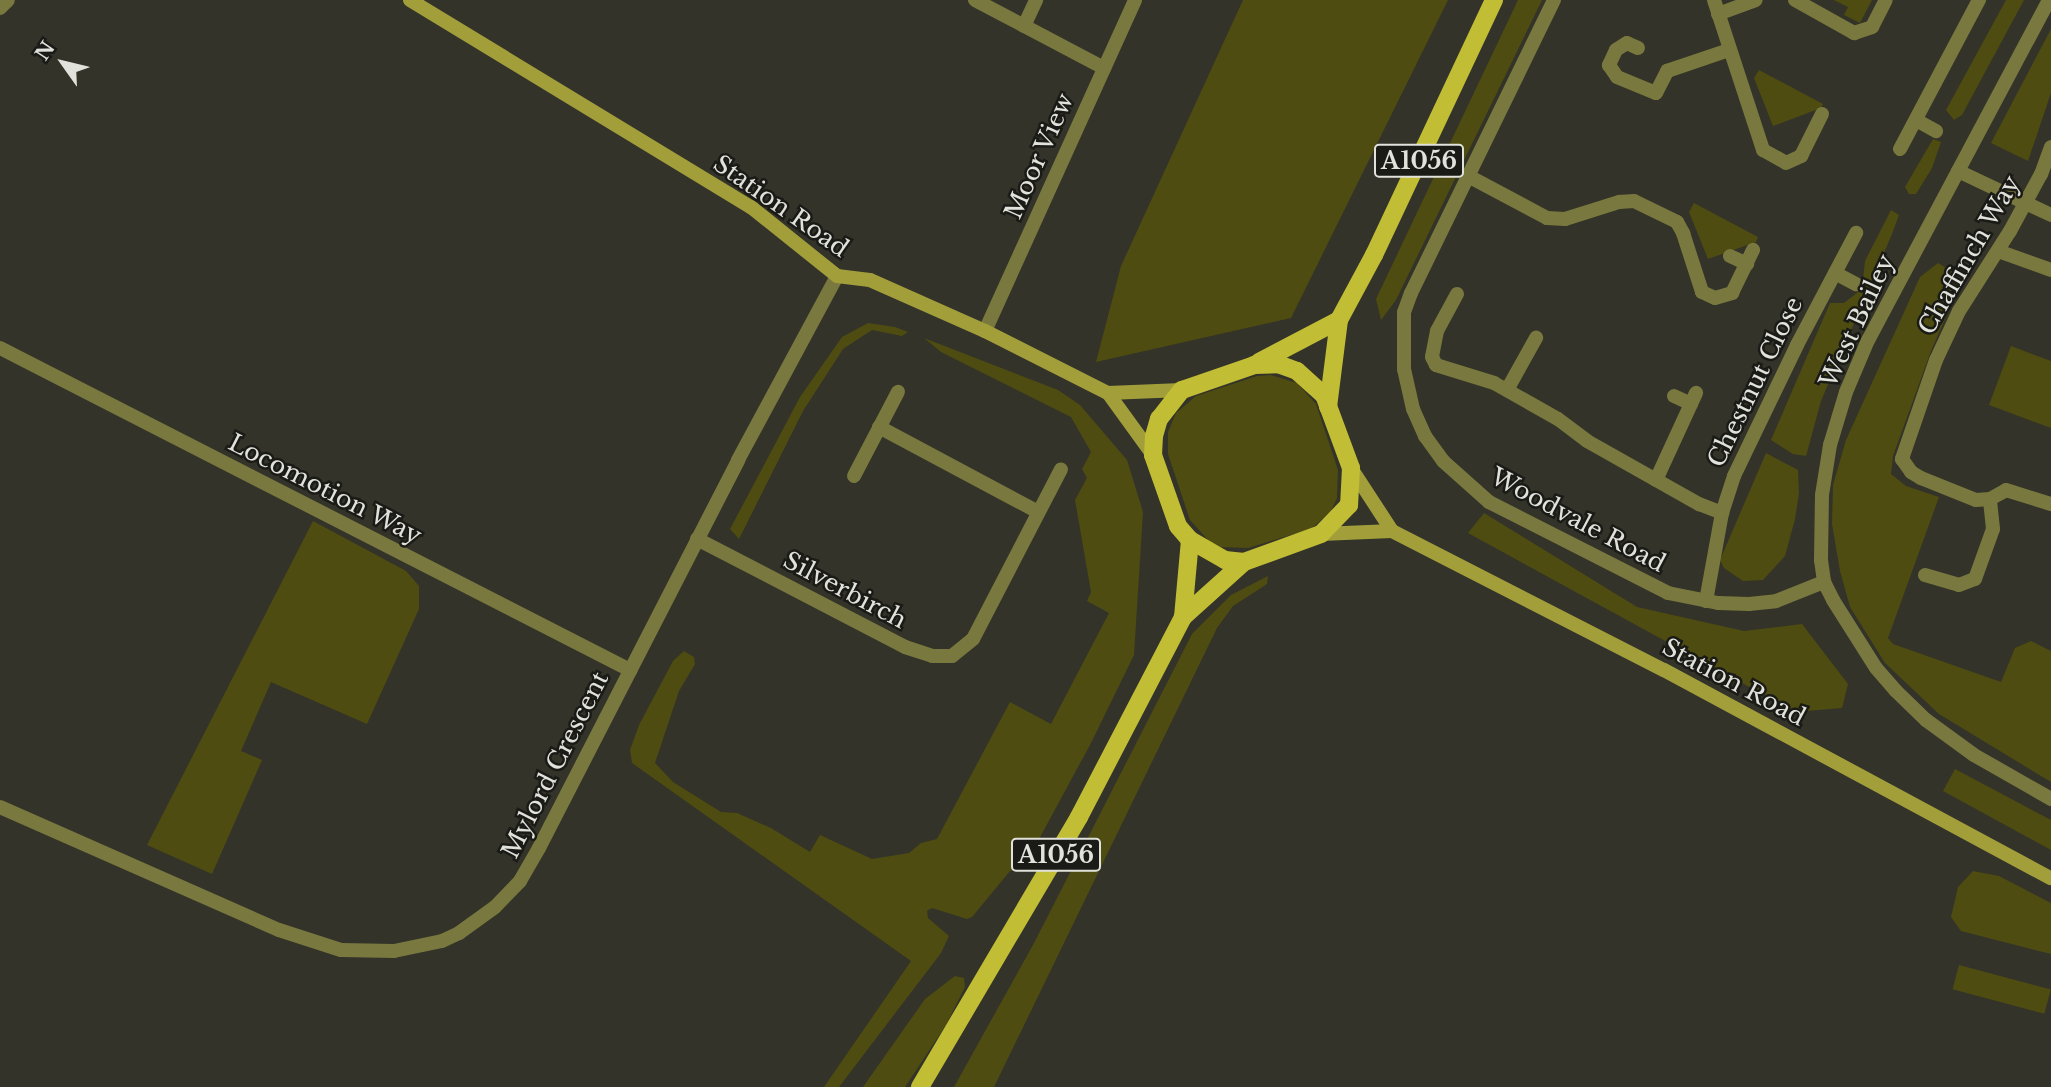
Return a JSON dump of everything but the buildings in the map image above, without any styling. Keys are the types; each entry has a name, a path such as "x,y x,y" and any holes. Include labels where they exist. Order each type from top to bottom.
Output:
{"main road":[{"name":"Station Road","path":"410,0 751,207 837,276 870,280 985,331 1108,393 1153,455"},
{"name":"A1056","path":"1328,407 1339,320 1374,255 1494,0"},
{"path":"1254,365 1278,364 1297,371 1324,395 1351,468 1349,505 1335,522 1321,534 1244,562 1225,560 1190,540 1178,526 1153,455 1159,419 1168,403 1182,390 1254,365 1339,320"},
{"name":"Station Road","path":"1108,393 1182,390"},
{"name":"Station Road","path":"1351,468 1392,531"},
{"name":"Station Road","path":"1321,534 1392,531 1664,670 2051,878"},
{"name":"A1056","path":"1183,617 1190,540"},
{"name":"A1056","path":"920,1087 1079,817 1183,617 1244,562"}],"street":[{"path":"0,8 8,0"},
{"path":"975,0 1104,68"},
{"path":"1024,26 1036,0"},
{"name":"Moor View","path":"985,331 1135,0"},
{"name":"Woodvale Road","path":"1554,0 1404,312 1404,369 1413,409 1425,436 1443,461 1489,502 1634,579 1668,593 1706,601 1749,604 1776,601 1824,582"},
{"path":"1756,0 1716,7 1763,150 1786,163 1801,156 1822,114"},
{"path":"1795,0 1854,33 1872,27 1886,0"},
{"path":"1900,149 1979,0"},
{"name":"West Bailey","path":"2049,0 1868,340 1846,392 1830,445 1822,495 1824,582 1876,668 1926,720 1974,755 2051,799"},
{"path":"1638,48 1627,43 1616,50 1609,65 1617,77 1656,93 1667,71 1729,50"},
{"path":"1916,120 1936,131"},
{"path":"1799,124 1814,131"},
{"name":"Chaffinch Way","path":"1990,499 1976,499 1921,478 1904,466 1903,449 1936,360 1959,311 2025,204 2051,147"},
{"path":"1958,171 2051,215"},
{"path":"1470,177 1547,218 1565,219 1619,202 1634,201 1677,222 1702,292 1715,298 1732,293 1750,257 1730,256"},
{"name":"Chestnut Close","path":"1706,601 1722,513 1734,476 1856,233"},
{"path":"1998,251 2051,270"},
{"path":"1835,273 1856,284"},
{"name":"Mylord Crescent","path":"0,807 279,930 341,950 366,953 417,947 458,933 495,907 520,881 837,276"},
{"path":"1457,294 1437,331 1432,357 1436,365 1445,370 1494,383 1656,480 1722,513"},
{"path":"1507,390 1535,338"},
{"name":"Locomotion Way","path":"0,348 630,670"},
{"path":"854,476 898,392"},
{"name":"Chestnut Close","path":"1656,480 1694,399 1674,396"},
{"path":"879,428 1038,512 1061,469"},
{"path":"1925,575 1959,585 1975,579 1993,529 1990,499 2006,490 2051,505"},
{"name":"Silverbirch","path":"697,539 905,647 932,656 952,656 973,639 1038,512"}],"shaded area":[{"path":"1243,0 1448,0 1291,318 1096,362 1121,266"},
{"path":"1518,0 1542,0 1396,300 1381,320 1376,299"},
{"path":"1834,0 1872,0 1860,23 1844,15 1848,7"},
{"path":"2006,0 2024,0 1962,115 1954,120 1946,110"},
{"path":"2051,29 2051,93 2028,161 1991,143"},
{"path":"1759,70 1823,104 1821,108 1773,126 1754,78"},
{"path":"1933,139 1941,142 1932,168 1916,194 1909,194 1905,187"},
{"path":"1694,203 1758,237 1756,242 1708,259 1689,212"},
{"path":"1891,210 1899,215 1821,401 1806,456 1793,454 1771,440 1830,303 1844,303 1862,289 1865,261"},
{"path":"1938,263 1963,278 1931,351 1893,456 1891,474 1906,486 1939,497 1888,638 1893,644 2001,682 2015,648 2031,641 2051,651 2051,782 1939,714 1885,663 1850,607 1840,571 1832,524 1833,485 1846,440 1920,277"},
{"path":"868,323 908,332 902,336 872,330 843,349 803,411 739,539 730,529 800,397 842,337"},
{"path":"924,338 1058,390 1080,405 1127,460 1143,512 1134,655 1091,743 1025,865 1010,871 972,917 967,919 932,908 927,911 928,918 949,936 941,953 839,1087 824,1087 911,961 632,763 630,750 639,725 673,661 684,651 694,657 695,664 679,691 655,763 673,782 721,812 737,813 771,828 810,852 820,835 872,859 909,853 921,843 937,839 1010,702 1051,724 1109,613 1087,601 1091,592 1075,500 1087,478 1082,469 1091,452 1071,417 941,352"},
{"path":"2011,346 2051,361 2051,428 1989,405"},
{"path":"1271,375 1297,383 1316,404 1338,470 1337,498 1331,511 1311,529 1248,548 1221,547 1209,541 1190,520 1168,454 1168,432 1176,413 1196,396 1257,376"},
{"path":"1766,453 1798,470 1799,493 1795,519 1785,556 1763,580 1743,581 1724,568 1720,560"},
{"path":"1484,513 1637,607 1744,631 1802,624 1848,684 1842,708 1795,712 1468,533"},
{"path":"313,521 406,571 419,586 419,609 367,724 271,682 241,751 262,760 212,874 147,845"},
{"path":"1268,576 1267,584 1233,606 1217,628 994,1087 954,1087 1033,945 1192,634 1231,595"},
{"path":"1955,769 2051,820 2051,850 1943,791"},
{"path":"1973,871 1999,876 2051,903 2051,954 1961,931 1951,917 1958,887"},
{"path":"1959,965 2051,990 2044,1014 1953,989"},
{"path":"955,976 964,978 965,987 946,1025 905,1087 863,1087 925,999"}]}
